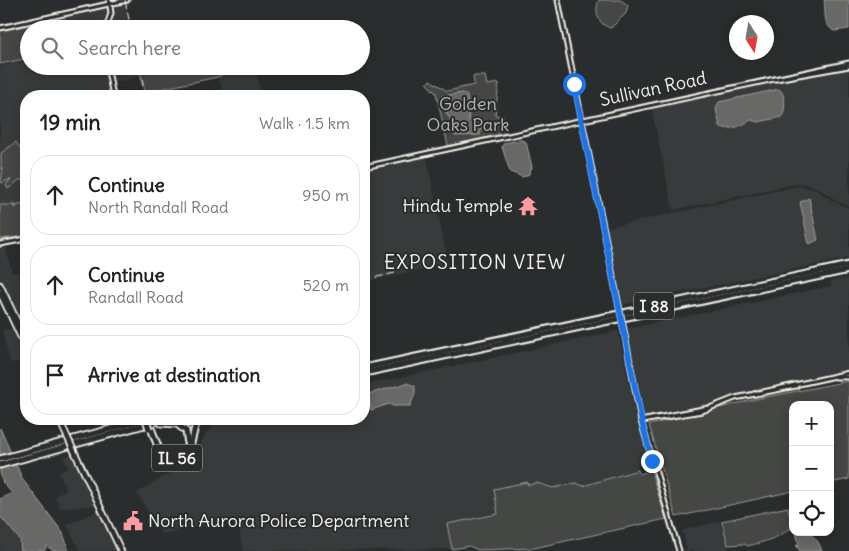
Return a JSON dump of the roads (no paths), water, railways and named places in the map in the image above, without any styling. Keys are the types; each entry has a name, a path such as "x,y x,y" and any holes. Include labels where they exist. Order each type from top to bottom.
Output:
{"highway":[{"name":"I 88","path":"370,367 849,265"},
{"name":"I 88","path":"370,372 849,270"},
{"path":"95,433 114,425"},
{"path":"0,465 125,425"},
{"path":"0,459 34,453 143,425"},
{"name":"IL 56","path":"149,425 156,451 164,457 173,459 187,451 195,425"},
{"path":"150,429 157,448 164,455 175,456 186,448 189,439 186,432 179,425"}],"main road":[{"path":"0,285 20,327"},
{"path":"0,293 20,335"},
{"path":"61,425 121,551"}],"street":[{"path":"34,20 109,2 127,0"},
{"path":"558,0 642,422 679,551"},
{"path":"109,2 109,20"},
{"path":"0,28 20,23"},
{"name":"Sullivan Road","path":"370,166 581,119 849,64"},
{"path":"109,75 112,90"},
{"path":"0,244 20,240"},
{"path":"642,422 708,408 754,394 849,375"}],"railway":[{"path":"125,0 129,20"},
{"path":"141,75 144,90"},
{"path":"370,279 395,273"}],"place":[{"name":"Hindu Temple","path":"528,206"},
{"name":"North Aurora Police Department","path":"133,521"}],"district":[{"name":"EXPOSITION VIEW","path":"475,262"}],"park label":[{"name":"Golden Oaks Park","path":"468,114"}]}
